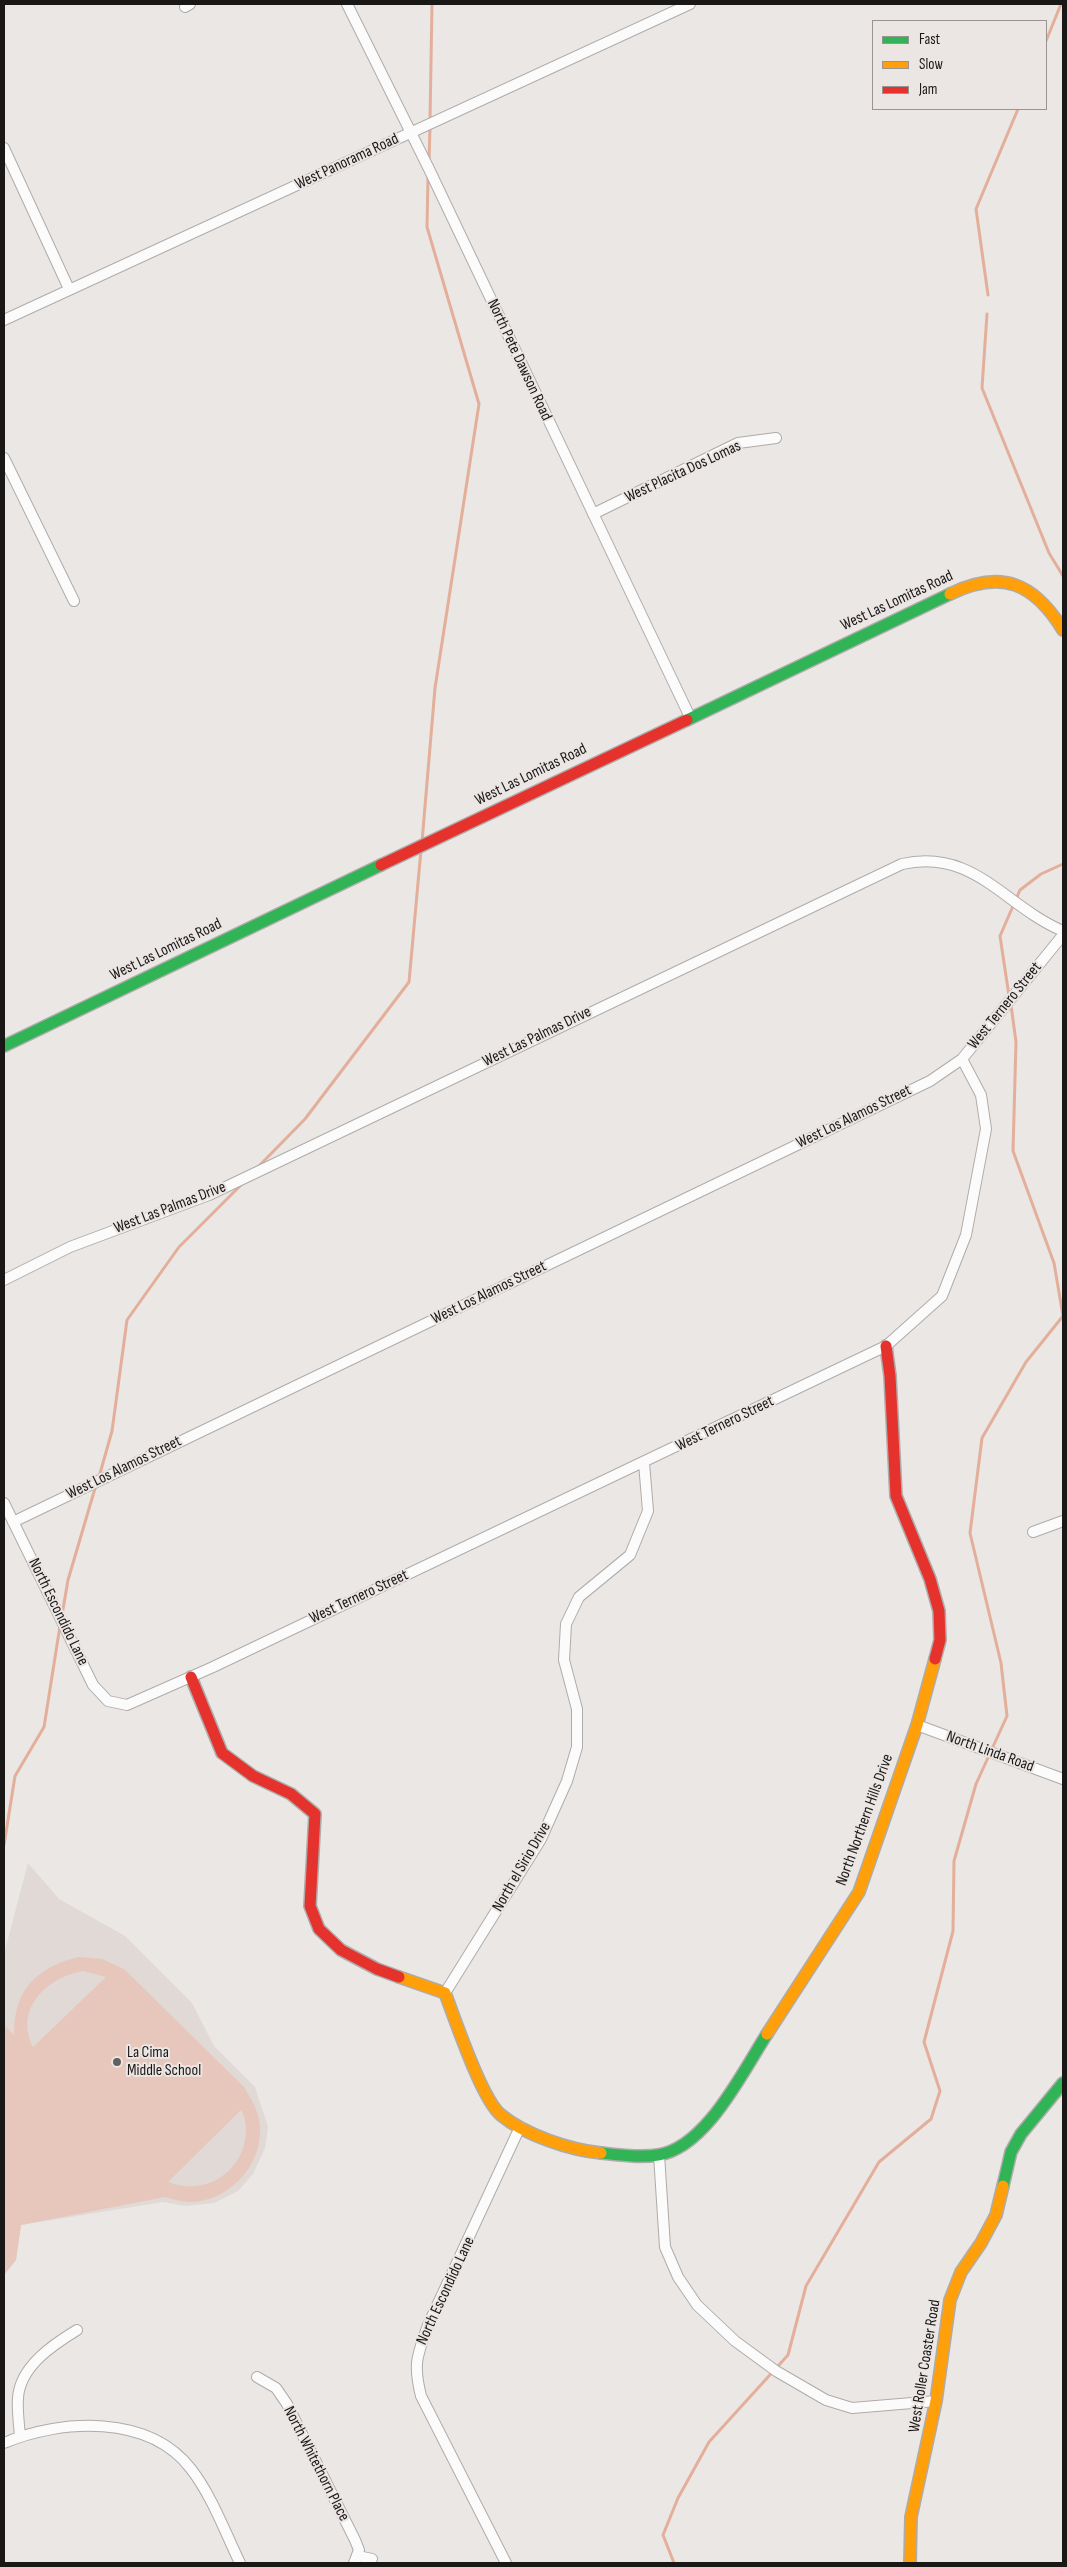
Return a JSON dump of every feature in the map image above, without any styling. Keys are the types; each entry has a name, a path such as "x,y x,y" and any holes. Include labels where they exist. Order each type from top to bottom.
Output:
{"street":[{"name":"North Pete Dawson Road","path":"347,4 411,132 690,717"},
{"name":"West Panorama Road","path":"4,320 690,4"},
{"path":"4,148 69,289"},
{"name":"West Placita Dos Lomas","path":"593,514 738,443 776,438"},
{"path":"4,458 74,601"},
{"name":"West Las Lomitas Road","path":"4,1046 944,596 976,584 1004,581 1029,590 1049,608 1063,630"},
{"name":"West Las Palmas Drive","path":"4,1280 70,1247 209,1195 902,864 917,860 939,860 958,865 1009,897 1047,924 1063,931"},
{"name":"West Ternero Street","path":"126,1705 191,1677 644,1463 886,1346 942,1296 966,1235 986,1130 981,1096 962,1059 1063,935"},
{"name":"West Los Alamos Street","path":"14,1522 930,1081 962,1059"},
{"name":"North Northern Hills Drive","path":"516,2126 577,2151 626,2156 659,2154 671,2151 690,2140 716,2113 859,1892 916,1726 940,1640 939,1611 930,1579 896,1496 890,1376 886,1346"},
{"name":"North el Sirio Drive","path":"445,1993 541,1839 567,1781 577,1747 577,1709 564,1660 566,1624 579,1597 630,1555 648,1511 644,1463"},
{"name":"North Escondido Lane","path":"4,1503 93,1685 108,1701 126,1705"},
{"path":"1033,1532 1063,1521"},
{"path":"191,1677 222,1753 253,1776 292,1794 315,1814 310,1906 319,1929 341,1950 370,1965 445,1993 488,2098 500,2115 516,2126"},
{"name":"North Linda Road","path":"916,1726 1063,1779"},
{"name":"West Roller Coaster Road","path":"910,2563 911,2517 936,2401 950,2300 961,2272 996,2215 1012,2152 1021,2134 1063,2083"},
{"name":"North Escondido Lane","path":"506,2563 421,2396 416,2374 416,2358 428,2325 516,2126"},
{"path":"659,2154 665,2247 678,2277 697,2305 735,2341 776,2371 826,2400 843,2406 852,2408 936,2401"},
{"path":"20,2436 18,2396 28,2373 49,2347 77,2330"},
{"name":"North Whitethorn Place","path":"257,2377 276,2388 287,2404 355,2540 356,2560"},
{"path":"4,2443 20,2436 70,2426 122,2428 148,2437 170,2449 190,2468 208,2497 240,2563"},
{"path":"356,2560 372,2559"}],"shaded area":[{"name":"La Cima Middle School","path":"28,1863 59,1899 125,1936 192,2003 214,2046 255,2087 268,2127 265,2148 253,2174 238,2191 214,2203 186,2206 163,2202 21,2225 16,2260 4,2275 4,1954"},
{"name":"La Cima Middle School","path":"78,1957 102,1959 124,1969 244,2087 253,2102 259,2118 259,2144 248,2170 228,2190 215,2197 187,2202 165,2197 21,2225 16,2260 4,2275 4,2025 14,2035 18,2005 23,1993 39,1974","holes":["83,1971 106,1977 33,2047 28,2033 28,2020 31,2008 37,1997 57,1980","241,2110 246,2125 245,2140 235,2163 227,2172 206,2184 181,2186 168,2182"]}],"waterway":[{"path":"430,121 432,4"},
{"path":"1047,39 1061,4"},
{"path":"988,295 976,209 1018,110"},
{"path":"429,161 430,127"},
{"path":"422,842 435,688 479,404 427,227 428,177"},
{"path":"987,314 982,388 1049,553 1063,576"},
{"path":"258,1167 305,1119 409,982 421,850"},
{"path":"1009,996 1000,936 1020,890 1041,874 1063,864"},
{"path":"674,2563 663,2535 678,2498 709,2442 788,2355 806,2286 879,2162 931,2119 940,2091 924,2042 953,1931 954,1861 976,1784 1007,1716 1001,1663 970,1533 982,1438 1026,1362 1063,1316 1054,1263 1013,1151 1016,1042 1011,1005"},
{"path":"99,1477 112,1431 127,1320 179,1247 242,1184"},
{"path":"62,1615 68,1580 96,1485"},
{"path":"4,1845 15,1776 44,1727 60,1626"}],"traffic: fast":[{"path":"687,720 950,594"},
{"path":"4,1046 381,865"},
{"path":"601,2153 637,2156 658,2155 675,2149 692,2138 707,2123 735,2087 767,2034"},
{"path":"1003,2186 1011,2152 1021,2134 1063,2083"}],"traffic: slow":[{"path":"950,594 969,586 986,582 1001,582 1015,585 1028,591 1040,601 1063,630"},
{"path":"767,2034 859,1892 917,1725 935,1659"},
{"path":"399,1977 445,1993 478,2077 494,2107 501,2115 522,2129 548,2140 576,2149 601,2153"},
{"path":"910,2563 911,2517 936,2401 950,2300 961,2272 981,2243 996,2215 1003,2186"}],"traffic: jam":[{"path":"381,865 687,720"},
{"path":"886,1346 890,1376 896,1496 930,1579 939,1611 940,1640 935,1659"},
{"path":"191,1677 222,1753 253,1776 291,1794 315,1814 310,1906 319,1929 341,1950 377,1969 399,1977"}],"place":[{"name":"La Cima Middle School","path":"117,2062"}]}
